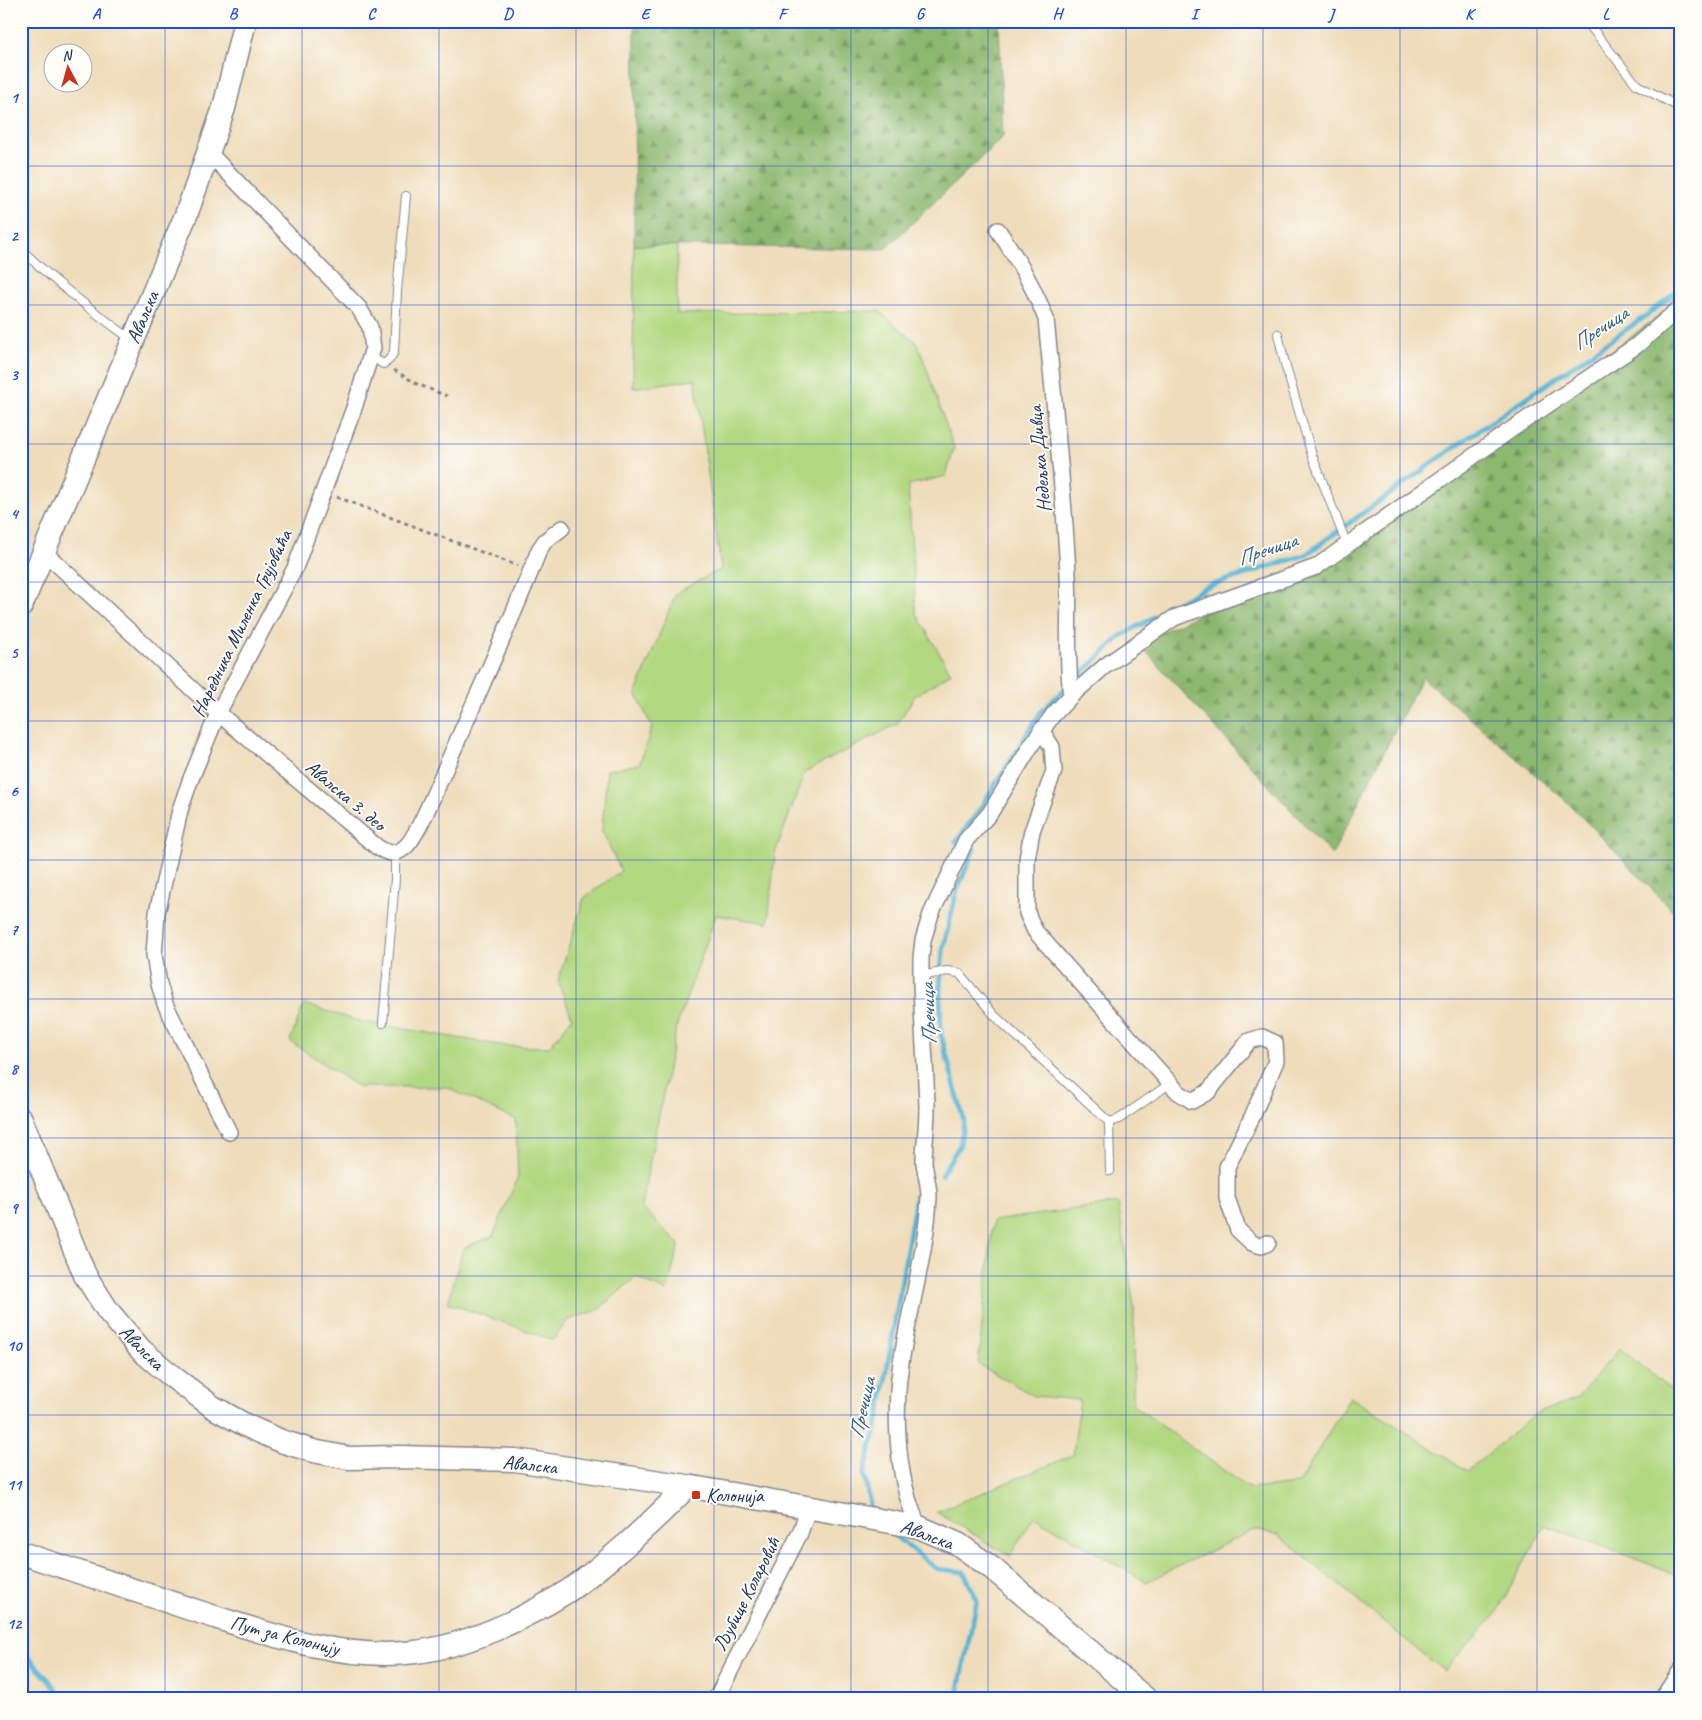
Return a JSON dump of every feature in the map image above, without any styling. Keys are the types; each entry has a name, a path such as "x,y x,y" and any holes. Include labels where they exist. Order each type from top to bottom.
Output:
{"street":[{"name":"Авалска","path":"21,606 186,215 224,108 245,21"},
{"name":"Наредника Миленка Грујовића","path":"208,152 359,308 370,326 377,360 323,492 295,568 218,713 190,781 180,810 157,913 154,955 164,1004 228,1132"},
{"name":"Недељка Дивца","path":"998,230 1018,259 1039,300 1046,319 1065,526 1068,576 1068,672 1071,695"},
{"path":"919,1527 910,1508 902,1472 898,1430 899,1382 903,1347 921,1262 929,1194 924,1164 927,1111 927,974 923,940 931,914 966,840 990,813 1041,730 1071,695 1105,666 1174,618 1316,567 1346,542 1636,346 1681,307"},
{"name":"Авалска 3. део","path":"44,552 218,713 377,848 395,854 406,847 414,835 438,785 539,550 545,541 562,528"},
{"path":"1041,730 1052,747 1054,771 1032,830 1027,859 1026,913 1035,931 1178,1092 1192,1101 1208,1092 1249,1041 1262,1037 1275,1043 1276,1061 1252,1118 1227,1167 1227,1198 1238,1230 1252,1243 1261,1246 1268,1243"},
{"name":"Авалска","path":"21,1120 84,1275 108,1311 141,1350 167,1373 213,1407 238,1421 281,1441 350,1458 399,1457 515,1460 809,1506 919,1527 958,1544 993,1569 1146,1699"},
{"name":"Пут за Колонију","path":"21,1554 258,1631 327,1649 361,1652 414,1652 448,1646 476,1637 540,1607 569,1590 597,1569 666,1510 687,1486"},
{"name":"Љубице Коларовић","path":"716,1699 800,1533 809,1506"},
{"path":"1662,1699 1681,1670"}],"lane":[{"path":"1586,21 1637,85 1681,108"},
{"path":"377,360 389,360 394,352 397,291 406,196"},
{"path":"21,249 70,294 132,340"},
{"path":"1278,334 1312,455 1346,542"},
{"path":"383,1023 396,879 395,854"},
{"path":"927,974 946,971 959,973 994,1015 1109,1122 1110,1171"},
{"path":"1109,1122 1119,1119 1171,1082"}],"path":[{"path":"377,360 417,384 447,396"},
{"path":"323,492 531,571"}],"green space":[{"path":"635,21 999,21 1003,137 885,249 634,245"},
{"path":"634,245 677,246 677,314 879,311 918,344 954,448 946,476 908,485 916,613 951,673 915,696 897,724 805,772 775,853 768,923 716,915 676,1028 641,1207 679,1244 667,1292 636,1277 598,1310 568,1320 553,1340 448,1303 463,1248 493,1236 518,1177 516,1120 446,1087 358,1087 290,1041 304,1004 358,1021 505,1046 549,1047 572,1018 558,981 584,898 621,871 602,831 607,770 639,764 652,727 636,693 676,593 721,569 695,379 633,388"},
{"path":"1681,300 1681,919 1565,800 1422,677 1332,855 1138,643 1347,545"},
{"path":"1118,1203 1134,1306 1133,1405 1250,1489 1298,1484 1350,1397 1468,1471 1535,1414 1577,1398 1620,1348 1681,1399 1681,1576 1545,1525 1495,1615 1444,1671 1277,1534 1254,1530 1146,1582 1034,1516 1010,1556 936,1512 1073,1455 1080,1400 1034,1396 978,1364 993,1221"}],"waterway":[{"name":"Пречица","path":"1073,682 1121,636 1206,587 1305,555 1456,446 1646,316 1681,288"},
{"name":"Пречица","path":"956,842 980,809 1041,712 1067,687"},
{"name":"Пречица","path":"941,1175 960,1145 964,1121 941,1035 940,988 943,950 956,893 974,849"},
{"name":"Пречица","path":"871,1509 864,1473 879,1418 916,1195"},
{"name":"Пречица","path":"891,1533 937,1569 964,1572 977,1600 957,1699"},
{"path":"21,1649 54,1686 62,1699"}],"place":[{"name":"Колонија","path":"696,1495"}]}
